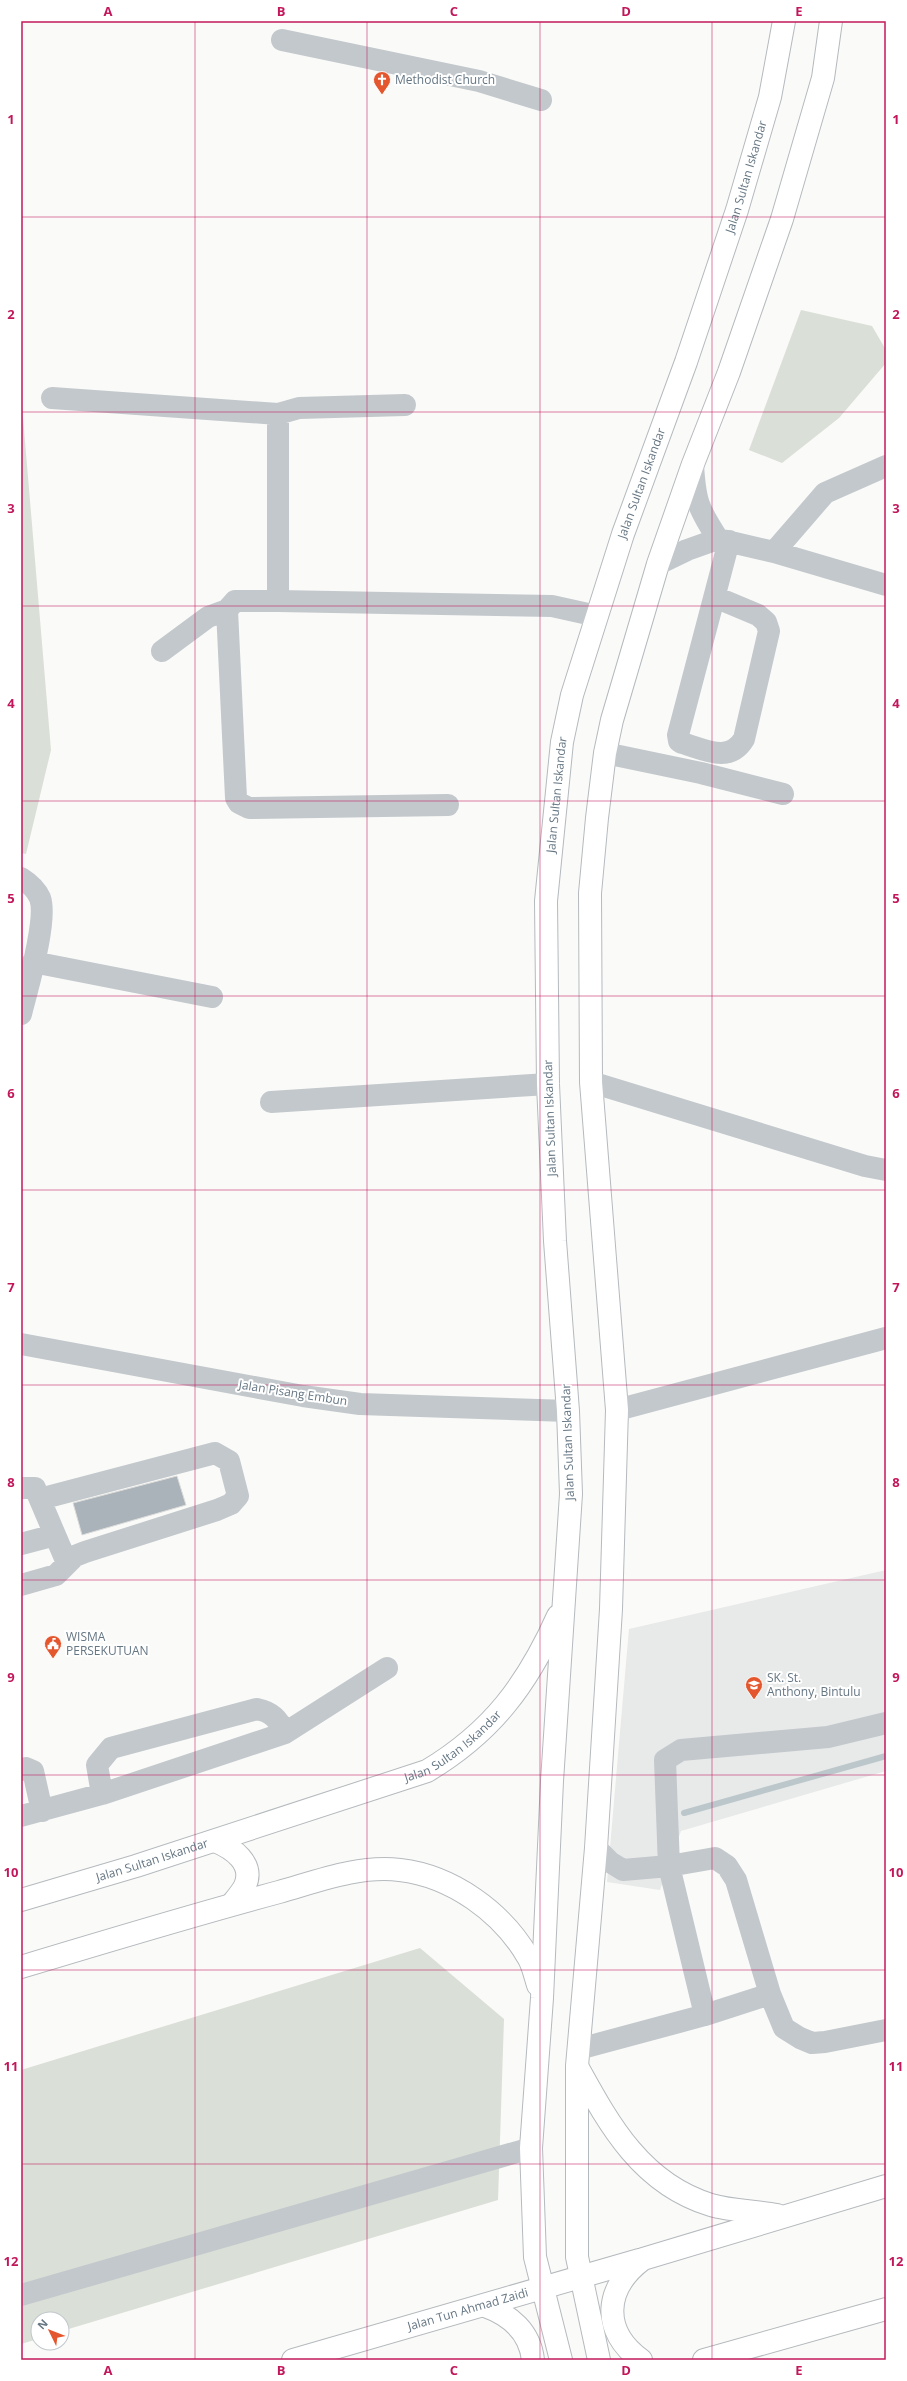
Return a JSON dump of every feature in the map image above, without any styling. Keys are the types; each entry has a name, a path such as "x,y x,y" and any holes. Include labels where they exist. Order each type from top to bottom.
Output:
{"main road":[{"name":"Jalan Sultan Iskandar","path":"21,1900 215,1841 427,1771 457,1753 494,1718 525,1681 542,1653 564,1602 571,1494 568,1412 555,1241 548,1084 546,901 562,742 572,694 596,616 623,534 686,362 737,210 770,97 784,21"},
{"path":"599,2360 577,2257 578,2057 596,1848 611,1609 617,1410 591,1082 590,893 605,753 658,564 693,464 730,372 782,219 823,78 831,21"},
{"path":"561,2360 535,2257 531,2148 542,1998 552,1781 564,1602"},
{"path":"215,1841 234,1849 244,1862 246,1874 245,1885 232,1904"},
{"path":"21,1967 232,1904 364,1869 400,1870 429,1877 466,1893 490,1912 514,1936 529,1958 542,1998"},
{"path":"578,2057 621,2140 644,2166 674,2188 711,2205 782,2215"},
{"name":"Jalan Tun Ahmad Zaidi","path":"293,2360 642,2260 782,2215 886,2186"},
{"path":"641,2360 628,2351 617,2335 612,2317 613,2300 618,2284 629,2270 642,2260"},
{"path":"485,2306 506,2315 517,2325 526,2338 533,2360"},
{"path":"704,2360 886,2309"}],"street":[{"path":"282,40 479,81 541,100"},
{"path":"52,398 278,414 299,408 405,406"},
{"path":"278,414 278,600"},
{"path":"679,741 680,727 715,597 724,540 702,514 694,494 693,464"},
{"path":"774,552 825,493 886,466"},
{"path":"658,564 687,550 724,540 774,552 886,585"},
{"path":"646,760 679,741 712,753 723,754 734,751 744,739 769,631 766,622 758,615 715,597"},
{"path":"162,651 208,617 227,610 235,601 278,600 552,606 596,616"},
{"path":"227,610 236,798 240,803 249,808 448,805"},
{"path":"605,753 646,760 783,794"},
{"path":"21,878 32,886 40,899 41,924 21,1014"},
{"path":"33,962 212,997"},
{"path":"591,1082 864,1166 886,1170"},
{"path":"271,1102 548,1084"},
{"path":"617,1410 886,1338"},
{"name":"Jalan Pisang Embun","path":"21,1344 303,1396 360,1404 568,1412"},
{"path":"21,1585 56,1575 74,1556 173,1525 231,1504 238,1496 229,1461 215,1452 40,1499"},
{"path":"21,1488 35,1488 67,1563"},
{"path":"21,1544 55,1535"},
{"path":"21,1816 102,1794 285,1733 387,1668"},
{"path":"102,1794 97,1765 111,1748 257,1709 268,1712 279,1721 285,1733"},
{"path":"705,2015 669,1866 665,1760 680,1750 828,1737 886,1723"},
{"path":"21,1770 26,1768 32,1771 42,1811"},
{"path":"596,1848 610,1862 624,1870 669,1866 716,1858 727,1866 736,1880 770,1994 784,2028 800,2038 812,2043 825,2042 886,2030"},
{"path":"578,2057 770,1994"},
{"path":"21,2295 531,2148"}],"shaded area":[{"path":"801,310 872,326 886,350 886,363 839,418 782,463 749,450"},
{"path":"21,394 51,750 26,854 21,853"},
{"name":"SK. St. Anthony, Bintulu","path":"886,1570 886,1771 681,1831 660,1890 607,1882 629,1629"},
{"path":"420,1948 504,2019 498,2200 70,2329 70,2311 30,2311 30,2341 21,2344 21,2070"}],"building":[{"path":"177,1476 186,1505 82,1535 73,1503"}],"waterway":[{"path":"684,1813 886,1756"}],"place":[{"name":"Methodist Church","path":"382,95"},
{"name":"WISMA PERSEKUTUAN","path":"53,1659"},
{"name":"SK. St. Anthony, Bintulu","path":"754,1700"}]}
